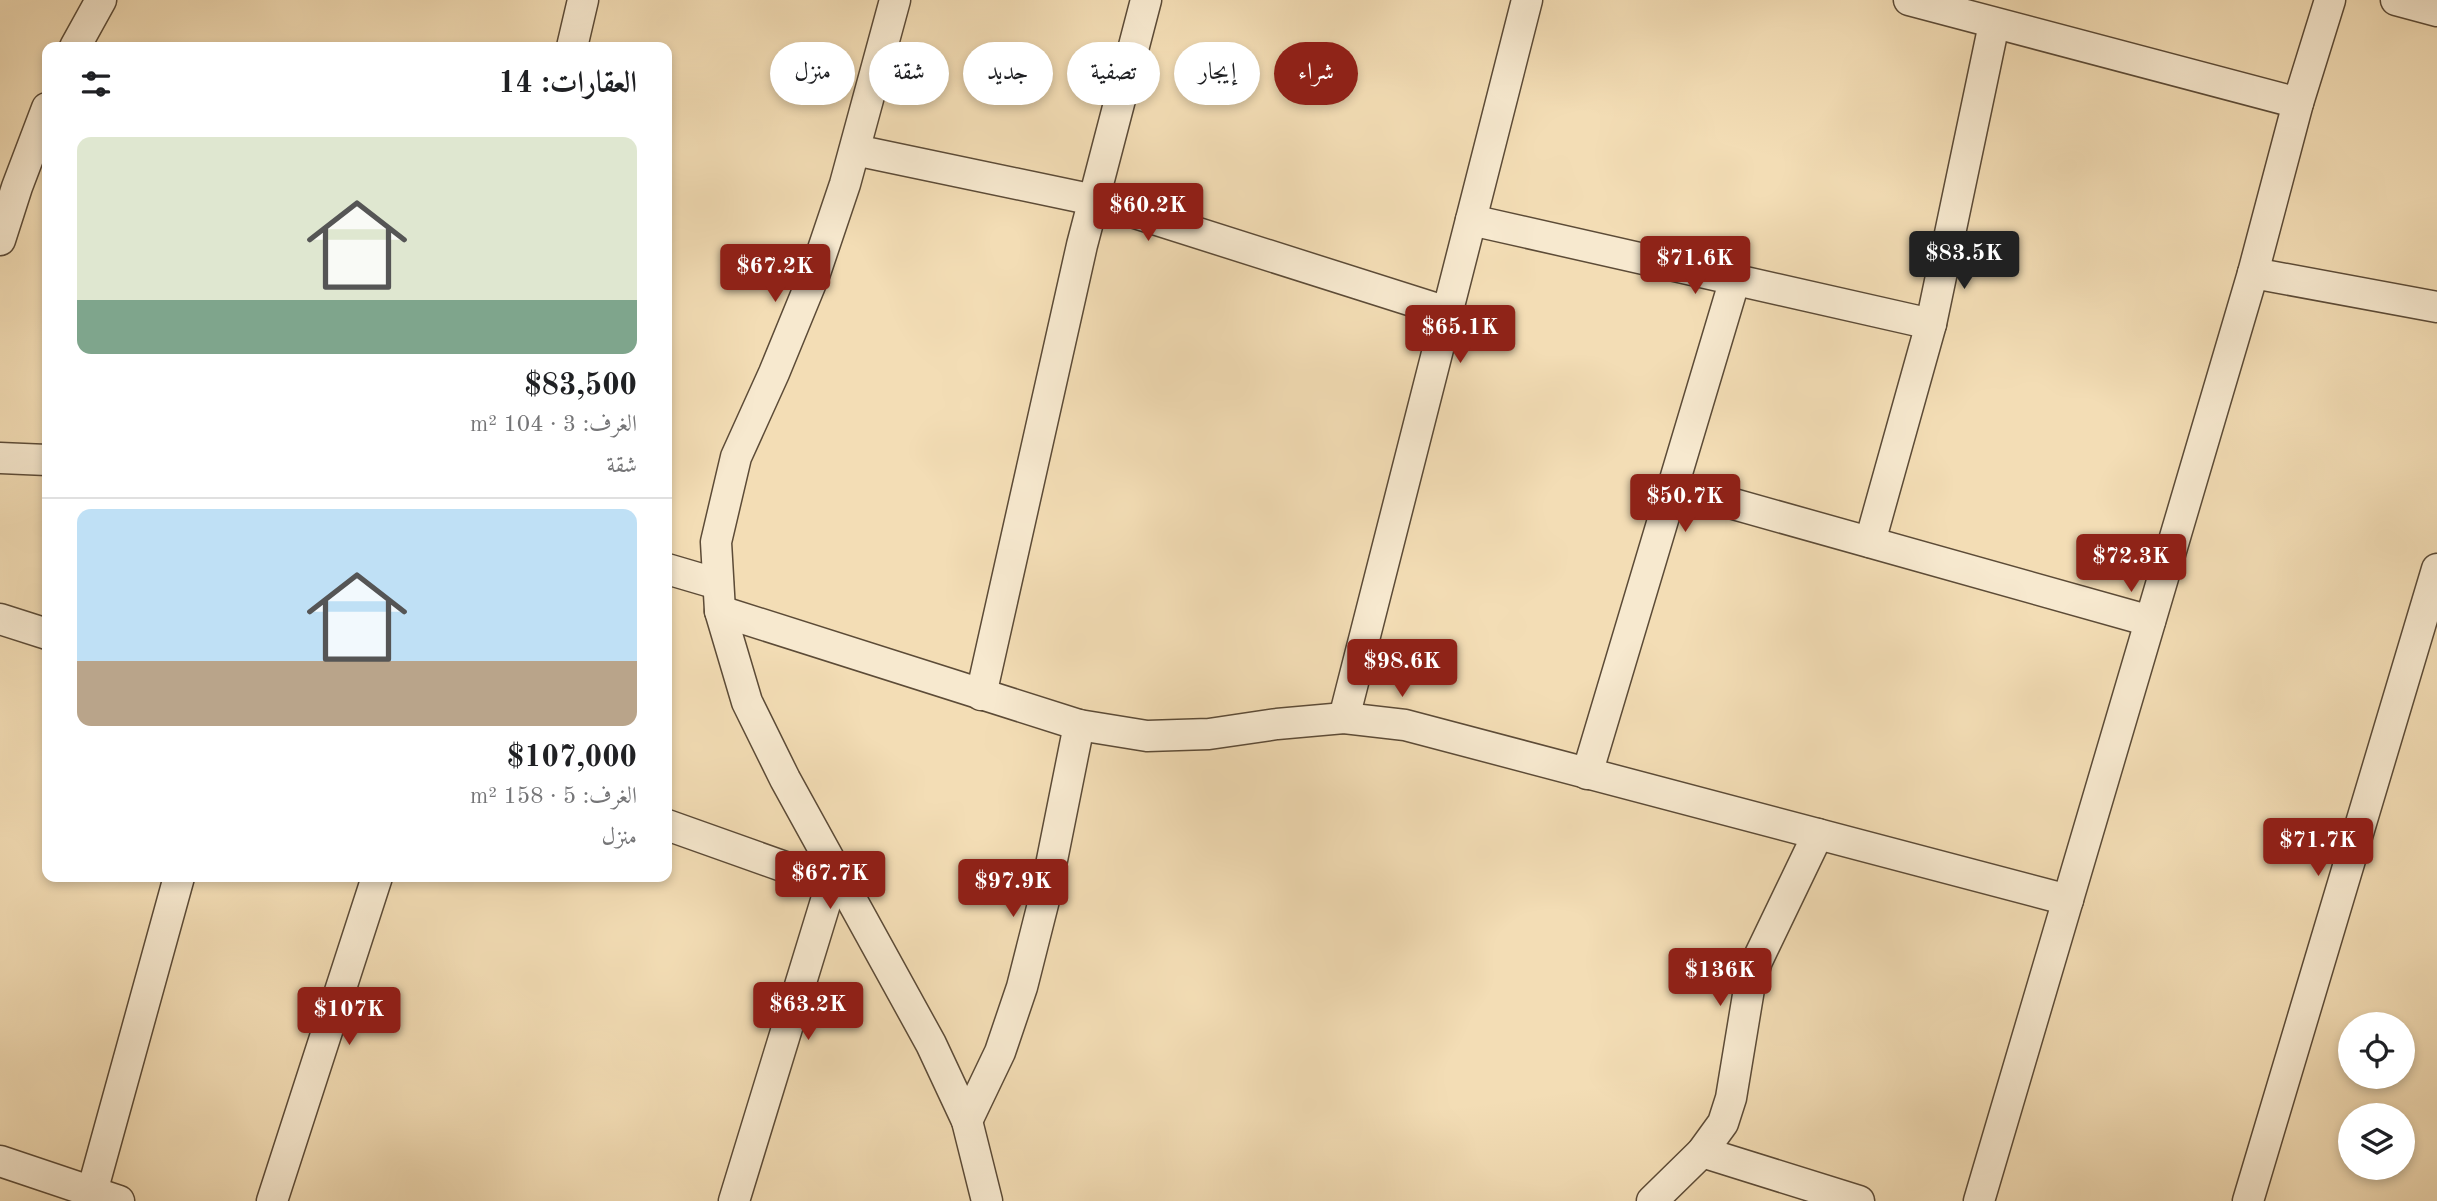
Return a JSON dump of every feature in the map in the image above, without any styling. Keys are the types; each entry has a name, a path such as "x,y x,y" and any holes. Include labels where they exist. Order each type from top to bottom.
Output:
{"street":[{"path":"78,42 101,0"},
{"path":"573,42 583,0"},
{"path":"895,0 855,150 815,273 736,457 716,542 719,598 747,702 833,876 931,1044 967,1121 987,1201"},
{"path":"981,695 1094,200 1146,0"},
{"path":"1344,718 1527,0"},
{"path":"1909,0 2298,103"},
{"path":"1979,1201 2253,273 2298,103 2330,0"},
{"path":"2396,0 2437,11"},
{"path":"1870,542 1931,324 1994,24"},
{"path":"0,240 13,159 42,116"},
{"path":"855,150 1094,200 1447,312"},
{"path":"1471,220 1931,324"},
{"path":"2253,273 2437,307"},
{"path":"1587,774 1735,279"},
{"path":"0,458 42,460"},
{"path":"1673,488 2150,621"},
{"path":"2248,1201 2437,569"},
{"path":"672,572 719,598 981,695 1079,725 1147,736 1209,734 1344,718 1405,725 2068,900"},
{"path":"0,619 42,633"},
{"path":"967,1121 1000,1052 1022,987 1044,900 1079,725"},
{"path":"672,827 833,876"},
{"path":"1652,1201 1702,1152 1723,1123 1731,1098 1749,989 1757,961 1818,834"},
{"path":"734,1201 833,876"},
{"path":"0,1161 106,1196 178,882"},
{"path":"272,1201 375,882"},
{"path":"1702,1152 1860,1201"}]}
